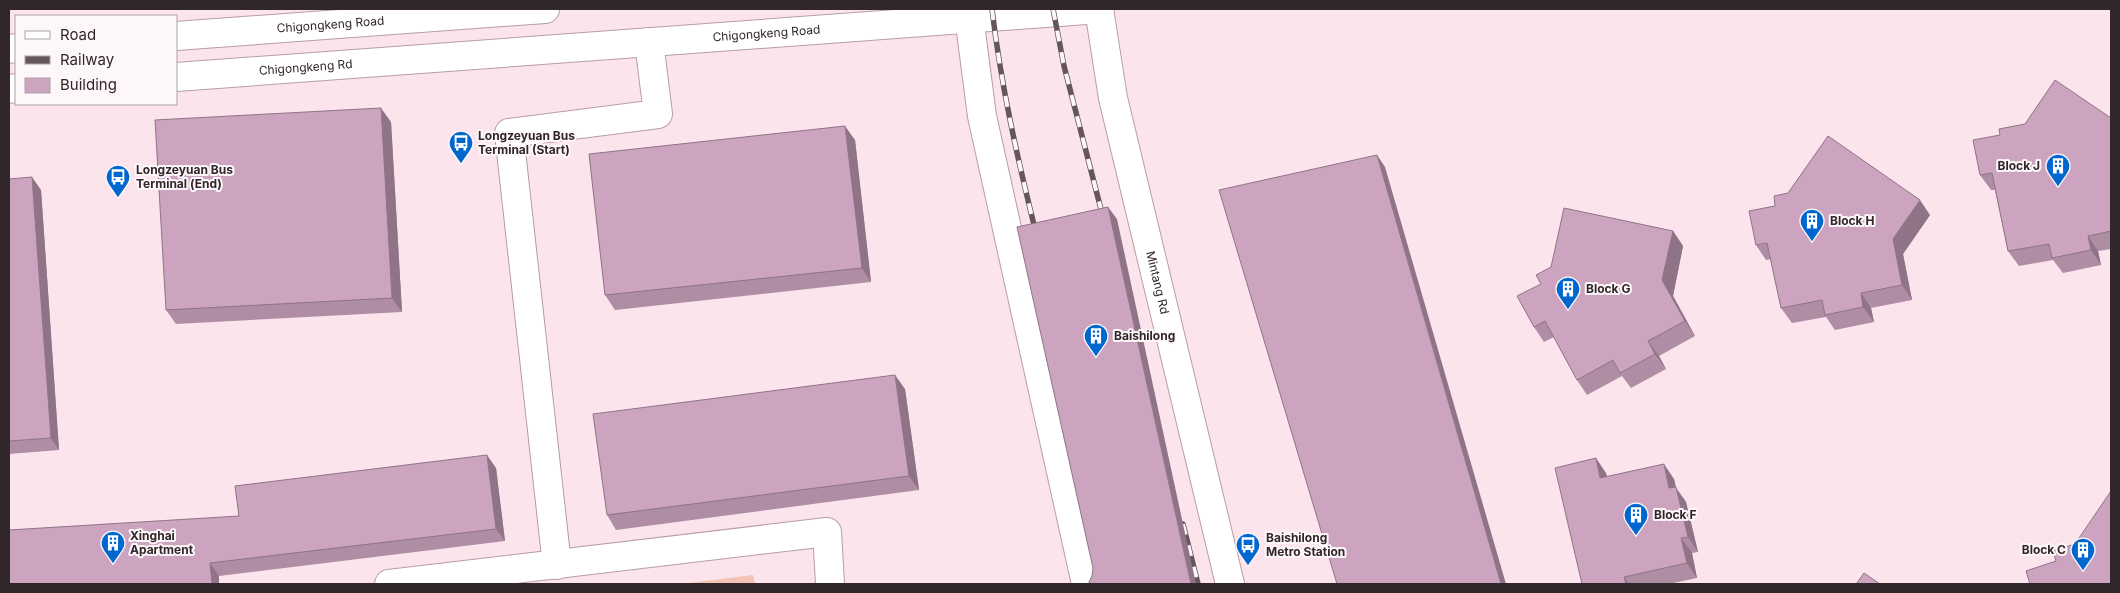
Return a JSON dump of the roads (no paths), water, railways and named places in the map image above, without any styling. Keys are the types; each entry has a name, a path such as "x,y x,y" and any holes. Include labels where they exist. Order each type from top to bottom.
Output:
{"street":[{"name":"Chigongkeng Road","path":"178,36 373,15 545,9"},
{"name":"Chigongkeng Road","path":"374,62 649,42 969,14 1099,9"},
{"name":"Mintang Rd","path":"1099,9 1113,98 1230,584"},
{"path":"969,14 982,116 1086,584"},
{"path":"373,15 374,62"},
{"path":"557,564 509,133 658,114 649,42"},
{"name":"Chigongkeng Rd","path":"178,77 374,62"},
{"path":"389,584 827,532 830,584"}],"railway":[{"path":"992,9 1011,123 1037,237"},
{"path":"1053,9 1064,66 1104,221"},
{"path":"1183,524 1198,584"}],"place":[{"name":"Longzeyuan Bus Terminal (Start)","path":"461,164"},
{"name":"Block J","path":"2058,187"},
{"name":"Longzeyuan Bus Terminal (End)","path":"118,198"},
{"name":"Block H","path":"1812,242"},
{"name":"Block G","path":"1568,310"},
{"name":"Baishilong","path":"1096,357"},
{"name":"Block F","path":"1636,536"},
{"name":"Xinghai Apartment","path":"113,564"},
{"name":"Baishilong Metro Station","path":"1248,566"},
{"name":"Block C","path":"2083,571"}]}
